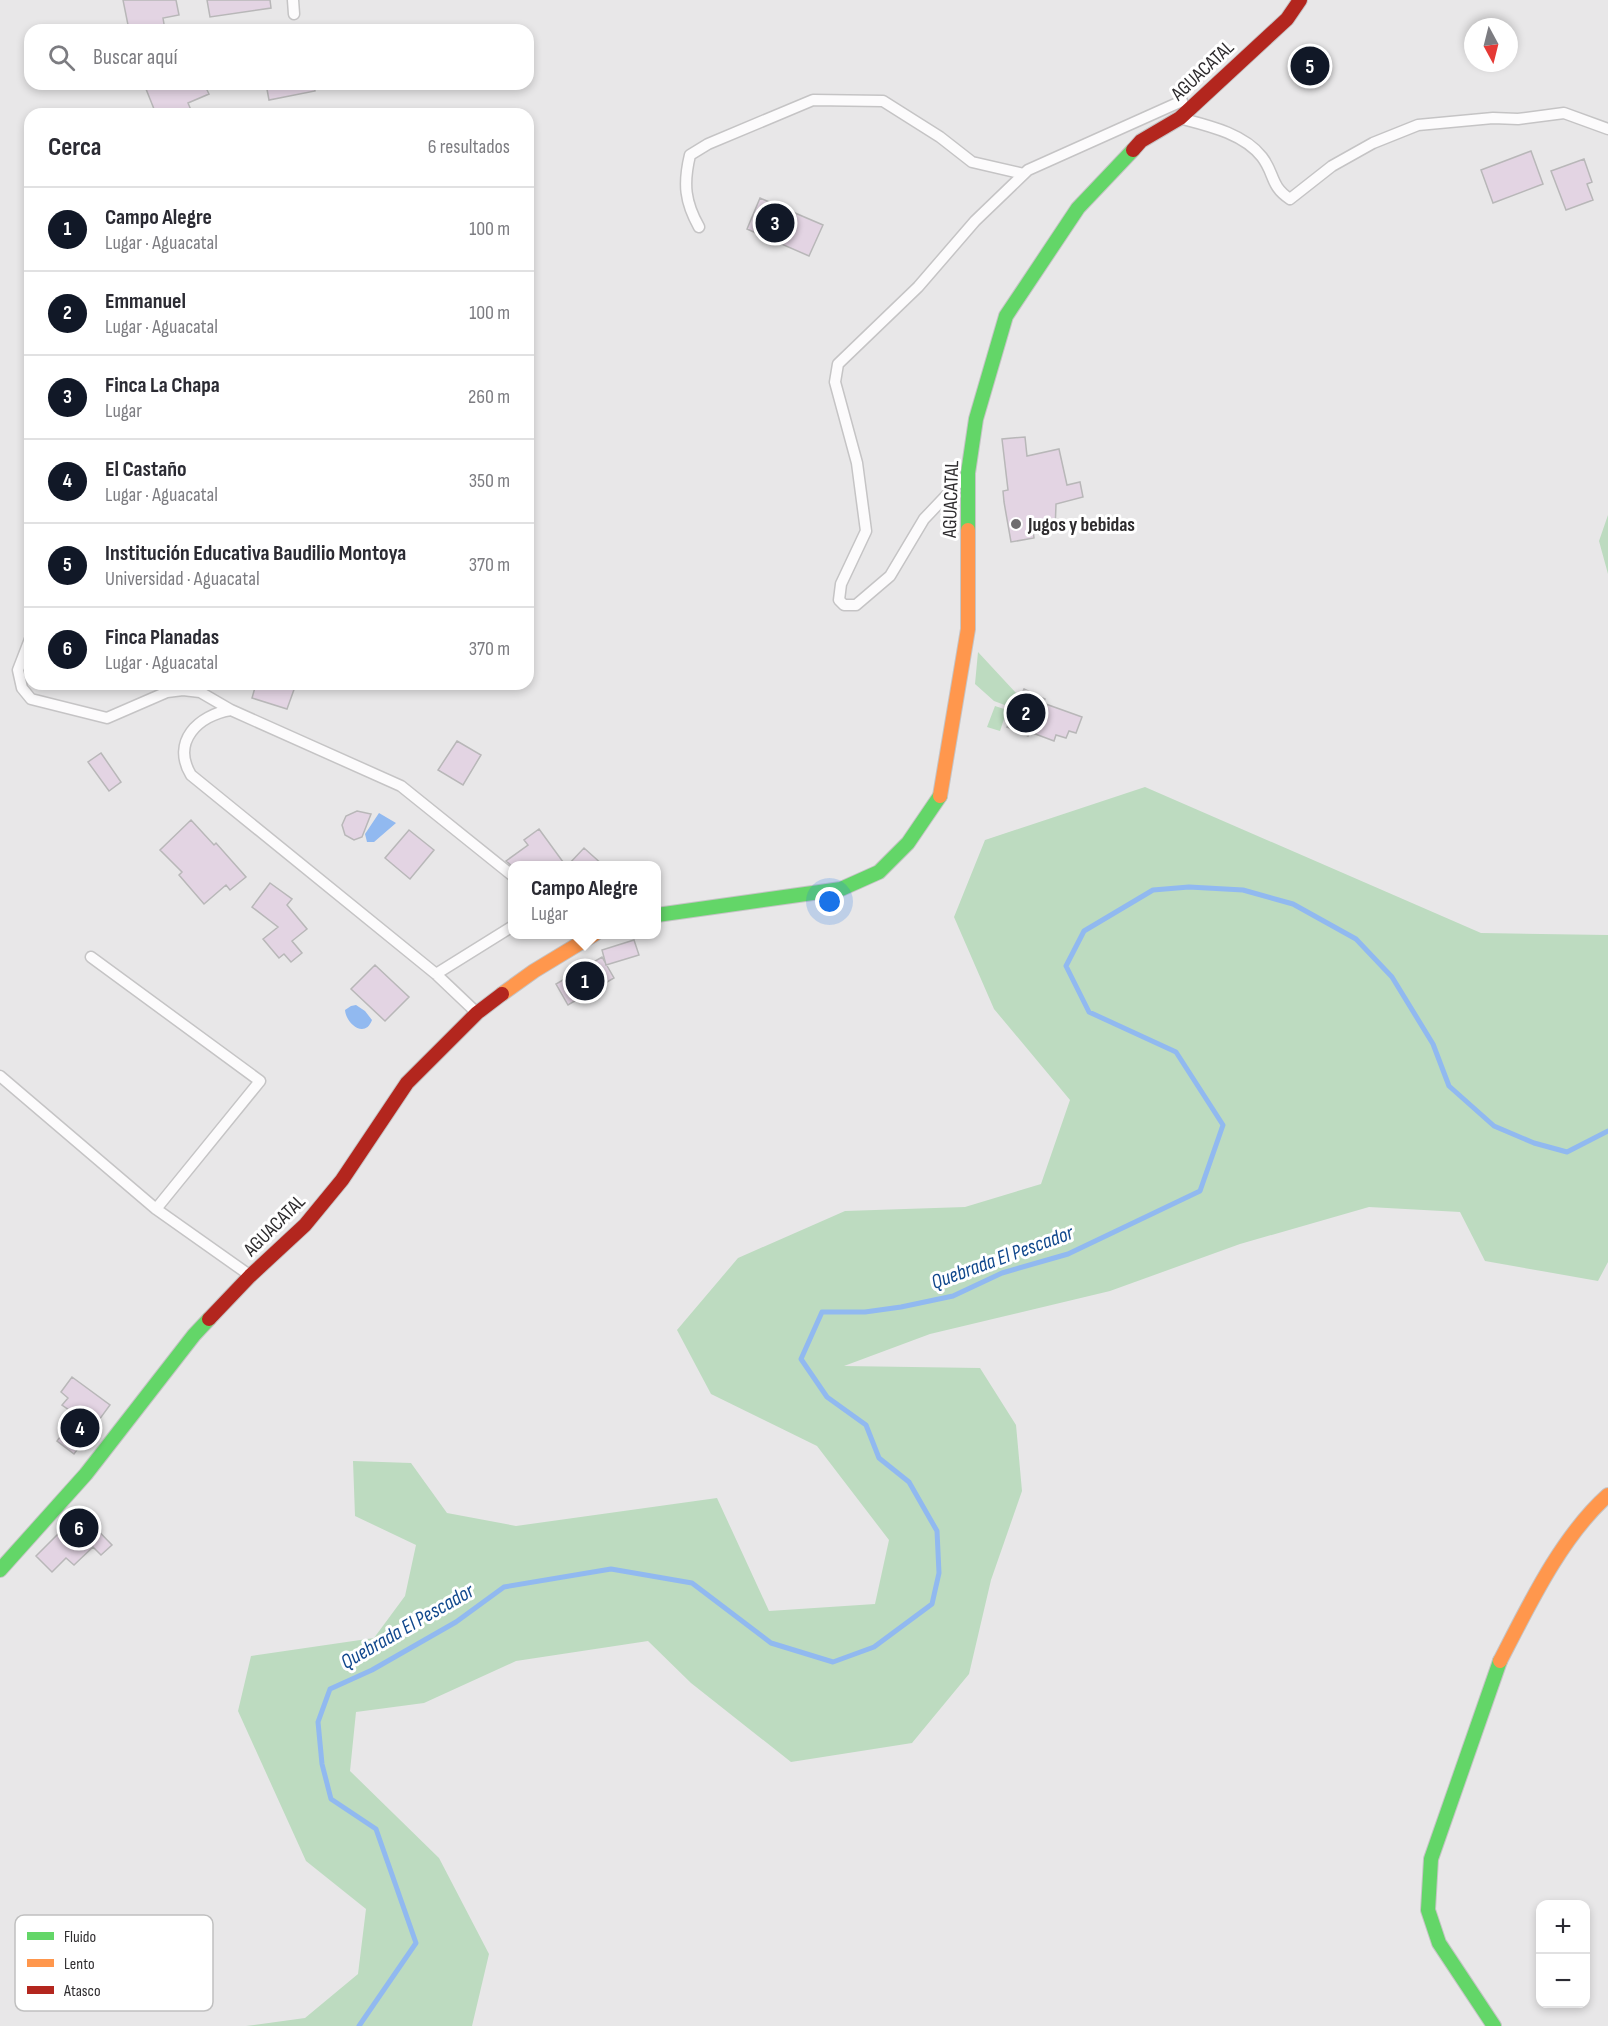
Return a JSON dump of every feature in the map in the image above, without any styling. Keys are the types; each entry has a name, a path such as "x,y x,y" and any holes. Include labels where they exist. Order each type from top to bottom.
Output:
{"street":[{"name":"AGUACATAL","path":"661,914 842,889 879,872 908,843 921,825 940,797 968,629 968,473 976,419 1006,316 1078,208 1141,141 1180,118 1287,19 1300,0"},
{"name":"AGUACATAL","path":"0,1570 86,1474 194,1335 250,1276 305,1225 342,1179 407,1083 477,1013 534,971 586,939"},
{"path":"1494,2026 1439,1943 1428,1910 1431,1859 1498,1664 1541,1582 1590,1511 1608,1495"}],"lane":[{"path":"293,0 294,14"},
{"path":"968,473 924,519 890,576 856,604 844,605 839,600 841,584 866,531 857,463 835,382 838,364 918,287 975,221 1028,170 1157,111 1208,91"},
{"path":"699,227 688,207 686,173 690,155 708,144 813,100 883,101 939,137 972,162 1024,174"},
{"path":"1180,118 1241,139 1262,157 1279,192 1290,199 1332,166 1373,143 1418,125 1493,118 1518,119 1564,113 1608,129"},
{"path":"24,654 18,670 22,688 31,699 107,718 167,692 183,690 200,692 231,710 401,786 508,872"},
{"path":"231,710 217,712 187,735 183,750 185,765 191,775 436,974 477,1013"},
{"path":"436,974 508,929"},
{"path":"91,957 261,1081 156,1209"},
{"path":"0,1076 156,1209 250,1276"}],"green space":[{"path":"1608,515 1608,574 1599,541"},
{"path":"978,652 1016,693 1010,707 994,701 975,684"},
{"path":"995,706 1007,710 1000,731 987,727"},
{"path":"1145,787 1481,933 1608,935 1608,1262 1598,1281 1485,1261 1460,1212 1369,1207 1240,1244 1110,1291 930,1334 844,1366 980,1368 1016,1425 1022,1491 991,1580 969,1674 912,1743 791,1762 691,1683 648,1641 516,1661 424,1703 356,1712 350,1771 439,1858 489,1954 472,2026 246,2026 305,2018 358,1974 366,1909 306,1861 238,1711 251,1656 374,1638 405,1596 416,1545 355,1516 353,1461 411,1463 447,1513 516,1526 717,1498 769,1611 875,1604 889,1540 817,1446 711,1394 677,1330 738,1258 845,1211 965,1207 1041,1184 1070,1100 994,1009 954,917 985,840"}],"water":[{"path":"379,813 396,823 374,842 367,842 365,834"},
{"path":"356,1005 372,1020 365,1028 356,1027 346,1015 345,1010"}],"building":[{"path":"123,0 176,0 179,15 163,18 164,24 128,24"},
{"path":"207,0 270,0 271,8 210,17"},
{"path":"146,90 207,90 209,94 188,103 190,108 154,108"},
{"path":"267,90 315,90 315,91 269,100"},
{"path":"1531,151 1543,184 1493,203 1481,170"},
{"path":"1584,159 1592,182 1587,184 1593,200 1566,210 1551,171"},
{"path":"760,198 823,225 809,256 747,229"},
{"path":"1025,437 1027,456 1059,449 1067,485 1080,482 1083,497 1056,504 1055,532 1033,530 1034,538 1011,542 1003,491 1008,490 1002,439"},
{"path":"1024,689 1045,699 1043,703 1082,717 1076,733 1069,731 1066,738 1056,735 1054,741 1030,732 1028,736 1007,727"},
{"path":"254,690 294,690 287,709 252,698"},
{"path":"457,741 481,755 463,785 438,770"},
{"path":"101,753 121,782 109,791 88,762"},
{"path":"357,811 371,814 362,837 354,840 345,835 342,825 346,816"},
{"path":"191,820 214,845 216,843 246,877 230,890 226,885 204,904 179,875 182,872 160,850"},
{"path":"539,829 562,861 508,863 506,861 528,845 524,840"},
{"path":"409,830 434,850 410,879 385,858"},
{"path":"584,848 598,861 572,861"},
{"path":"270,883 292,899 287,905 307,929 292,941 302,953 291,962 284,954 279,958 263,939 278,927 252,907"},
{"path":"634,940 639,955 606,965 602,950"},
{"path":"602,957 614,978 568,1005 556,984"},
{"path":"375,965 409,997 385,1021 351,989"},
{"path":"72,1377 110,1405 74,1454 57,1441 76,1415 62,1405 68,1398 61,1392"},
{"path":"80,1512 112,1545 101,1555 93,1547 74,1565 66,1558 52,1572 36,1556"}],"waterway":[{"name":"Quebrada El Pescador","path":"359,2026 416,1943 376,1829 331,1799 322,1764 318,1722 330,1689 372,1670 456,1622 504,1587 611,1569 692,1583 771,1643 833,1662 874,1647 932,1604 939,1573 937,1531 909,1482 879,1458 866,1425 827,1397 801,1359 822,1312 865,1312 953,1296 1002,1273 1068,1254 1200,1191 1223,1125 1176,1052 1089,1012 1066,966 1084,931 1153,890 1189,887 1243,890 1293,904 1356,939 1392,977 1433,1044 1449,1086 1494,1126 1534,1143 1567,1152 1608,1131"}],"traffic: fast":[{"path":"968,530 968,473 976,419 1006,316 1078,208 1133,150"},
{"path":"661,914 841,889 879,872 908,843 940,796"},
{"path":"0,1570 86,1474 194,1335 209,1319"},
{"path":"1494,2026 1439,1943 1428,1910 1431,1859 1500,1661"}],"traffic: slow":[{"path":"940,796 968,629 968,530"},
{"path":"502,994 534,971 587,939"},
{"path":"1500,1661 1561,1551 1575,1531 1608,1495"}],"traffic: jam":[{"path":"1133,150 1141,141 1180,118 1287,19 1300,0"},
{"path":"209,1319 250,1276 305,1225 342,1180 407,1083 477,1013 502,994"}],"place":[{"name":"Institución Educativa Baudilio Montoya","path":"1310,66"},
{"name":"Finca La Chapa","path":"775,223"},
{"name":"Jugos y bebidas","path":"1016,524"},
{"name":"Emmanuel","path":"1026,713"},
{"name":"Campo Alegre","path":"585,981"},
{"name":"El Castaño","path":"80,1428"},
{"name":"Finca Planadas","path":"79,1528"}]}
